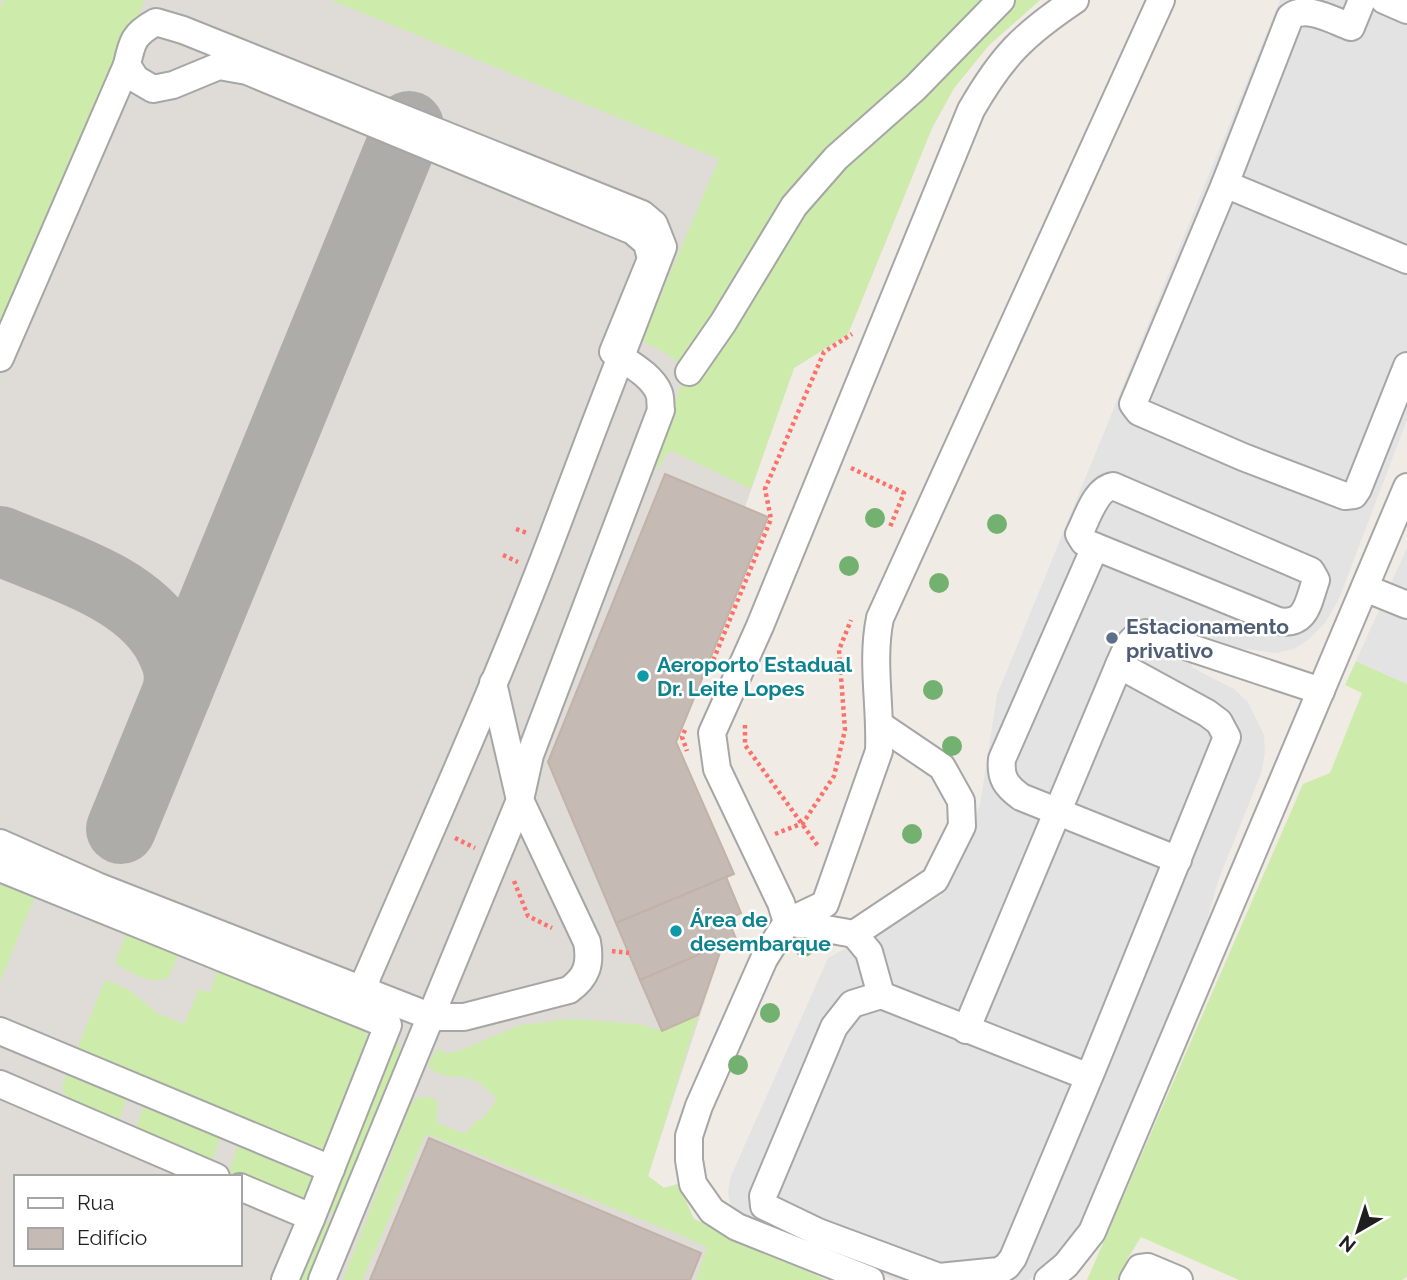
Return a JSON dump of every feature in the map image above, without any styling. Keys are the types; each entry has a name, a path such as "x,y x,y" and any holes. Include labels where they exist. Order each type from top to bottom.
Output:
{"street":[{"path":"689,372 723,323 794,206 836,158 915,88 1001,0"},
{"path":"787,922 781,902 717,769 712,733 760,626 971,110 1002,60 1038,25 1075,0"},
{"path":"870,1280 737,1227 712,1211 693,1184 689,1160 690,1136 699,1106 764,959 787,922 825,904 879,751 875,653 880,618 1161,0"},
{"path":"1362,0 1351,27 1305,11 1296,12 1290,17 1225,184 1134,400 1134,409 1243,457 1345,496 1354,495 1407,366"},
{"path":"1384,0 1407,10"},
{"path":"0,358 127,65 130,51 140,31 156,22 183,30 642,214 654,224 663,247 621,358 493,683 367,977 365,997 372,1012 388,1025"},
{"path":"127,65 136,79 153,89 173,85 219,66 247,71 633,231 647,243 651,259 613,352 648,379 659,393 661,410 530,755 520,800 322,1280"},
{"path":"1225,184 1407,260"},
{"path":"1113,486 1302,566 1311,571 1316,580 1306,609 1300,618 1289,623 1264,617 1095,547 1084,542 1079,534 1100,493 1106,487 1113,486"},
{"path":"1048,1280 1066,1265 1092,1233 1365,588 1395,547 1407,487"},
{"path":"1095,547 1002,758 1001,772 1007,787 1021,797 1178,860"},
{"path":"1365,588 1406,602"},
{"path":"966,1030 1119,665 1130,641 1136,635 1146,633 1321,691"},
{"path":"1089,1077 881,995 852,1003 838,1020 763,1196 764,1206 771,1212 874,1254 939,1277 999,1271 1013,1258 1089,1077 1227,737 1219,722 1207,713 1119,665"},
{"path":"0,843 97,886 432,1017 464,1017 569,990 580,982 588,970 587,942 520,800 493,683"},
{"path":"854,934 935,880 962,826 961,801 942,767 880,725"},
{"path":"0,868 388,1025"},
{"path":"787,922 854,934 869,952 881,995"},
{"path":"285,1280 312,1219 388,1025"},
{"path":"0,1031 331,1169"},
{"path":"0,1084 211,1175"},
{"path":"242,1188 304,1213 312,1219"},
{"path":"1133,1280 1140,1268 1148,1267 1179,1280"}],"path":[{"path":"844,479 849,467 904,493 889,529"},
{"path":"751,844 803,823 834,776 845,730 839,650 854,613"},
{"path":"745,718 745,745 803,823"}],"shaded area":[{"path":"0,0 1040,0 989,45 954,88 932,128 848,334 794,368 745,507 768,517 677,742 734,874 726,877 741,913 728,919 736,939 723,945 648,1176 664,1188 678,1184 694,1219 826,1280 0,1280"},
{"name":"Estacionamento privativo","path":"1280,0 1407,0 1407,420 1339,599 1325,623 1308,640 1294,649 1276,653 1237,648 1205,636 1191,667 1234,689 1248,702 1264,735 1262,771 1218,881 1205,928 1086,1217 1075,1236 1041,1272 1028,1280 894,1280 742,1215 730,1204 728,1192 731,1176 828,958 941,896 980,805 997,695"},
{"path":"1407,548 1407,684 1356,661"}],"green space":[{"path":"4,0 145,0 0,340 0,9"},
{"path":"331,0 1040,0 989,45 954,88 932,128 848,334 794,368 751,489 672,451 666,454 659,468 649,463 676,400 683,376 679,364 664,352 641,341 719,159"},
{"path":"1356,661 1407,684 1407,1277 1402,1280 1239,1280 1141,1237 1119,1280 1087,1280 1303,784 1330,773 1362,693 1345,685"},
{"path":"0,869 35,896 0,982"},
{"path":"129,926 182,946 169,977 162,980 148,979 115,963"},
{"path":"192,950 307,1000 367,1022 366,1042 322,1152 313,1151 76,1052 105,980 128,989 157,1013 184,1024 199,989 210,993 218,968 189,958"},
{"path":"698,1015 648,1176 664,1188 678,1184 694,1219 826,1280 696,1280 707,1247 429,1135 425,1136 362,1280 343,1280 411,1104 417,1098 431,1097 438,1102 436,1122 465,1134 477,1120 482,1119 497,1099 474,1080 439,1074 429,1067 430,1059 439,1048 444,1053 456,1052 520,1025 572,1019 639,1024 662,1031"},
{"path":"395,1037 399,1044 400,1068 342,1212 324,1214"},
{"path":"68,1069 129,1091 118,1124 68,1101 62,1087"},
{"path":"144,1104 222,1132 212,1162 135,1131"},
{"path":"238,1144 314,1171 302,1202 242,1177 242,1175 229,1172"},
{"path":"338,1221 311,1280 296,1280 321,1223"}],"building":[{"name":"Aeroporto Estadual Dr. Leite Lopes","path":"665,474 768,517 676,742 734,874 616,923 548,762"},
{"name":"Área de desembarque","path":"726,877 741,913 728,919 736,939 640,980 616,923"},
{"path":"723,944 698,1015 662,1031 640,980"},
{"path":"429,1138 701,1253 690,1280 370,1280"}],"taxiway":[{"path":"121,829 409,126"},
{"path":"0,541 92,579 135,606 153,622 170,647 178,672 177,692"}],"place":[{"name":"Estacionamento privativo","path":"1112,638"},
{"name":"Aeroporto Estadual Dr. Leite Lopes","path":"643,676"},
{"name":"Área de desembarque","path":"676,931"}]}
